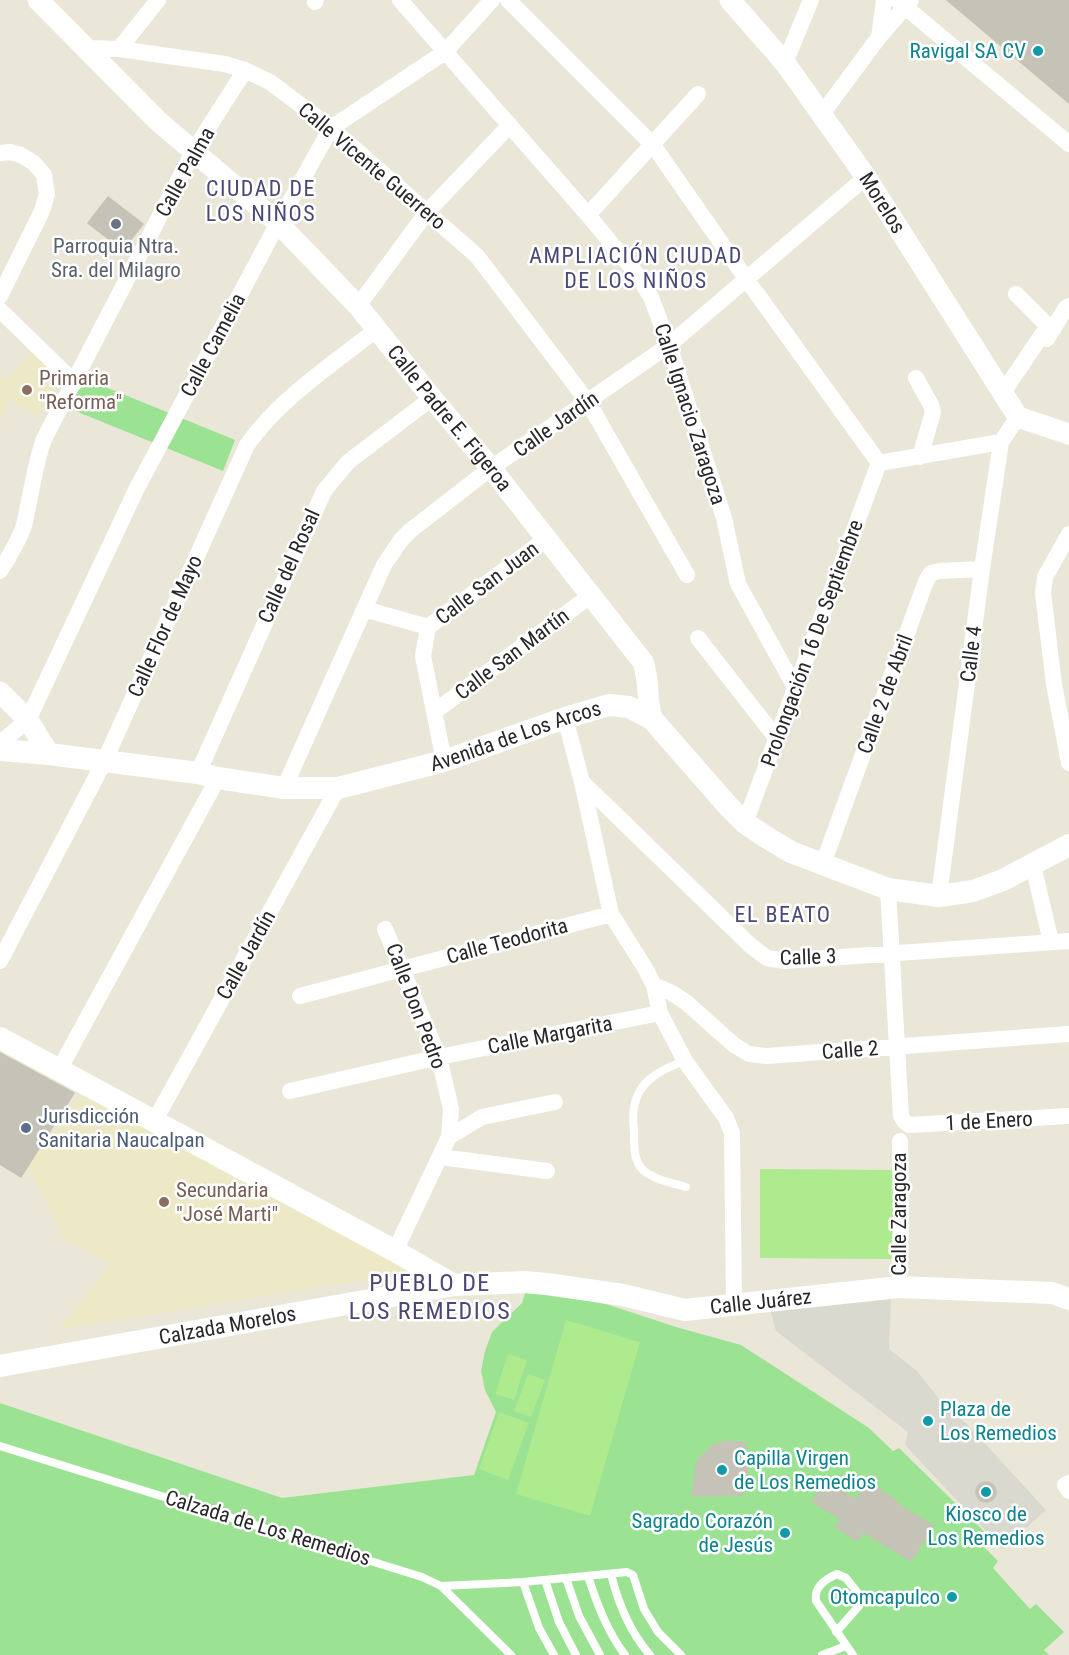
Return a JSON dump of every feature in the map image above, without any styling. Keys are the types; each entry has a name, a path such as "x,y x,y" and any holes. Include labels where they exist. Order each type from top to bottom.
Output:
{"main road":[{"name":"Avenida de Los Arcos","path":"0,750 49,754 284,788 338,788 444,761 565,718 609,705 629,707 652,719 729,807 746,823 791,852 888,889 939,896 973,891 1003,880 1069,845"},
{"path":"0,1038 454,1285"},
{"name":"Calle Juárez","path":"454,1285 525,1282 547,1284 624,1295 685,1310 702,1310 734,1303 899,1287 1052,1293 1069,1299"},
{"name":"Calzada Morelos","path":"0,1366 454,1285"}],"street":[{"name":"Calle Padre E. Figeroa","path":"38,0 158,121 278,223 358,306 491,468 643,662 647,673 648,705 652,719"},
{"path":"119,49 158,0"},
{"name":"Calle Ignacio Zaragoza","path":"400,0 588,215 636,273 651,297 669,345 724,518 738,584 796,689"},
{"name":"Calle Camelia","path":"0,743 28,720 136,490 331,128 445,52 492,0"},
{"path":"508,0 653,145 879,463 1001,442"},
{"name":"Morelos","path":"730,0 785,63 866,177 1009,405"},
{"path":"785,63 811,0"},
{"path":"879,37 884,0"},
{"path":"822,114 904,3 1069,144"},
{"name":"Calle Vicente Guerrero","path":"86,48 119,49 225,64 270,82 331,128 428,212 477,255 588,402 687,575"},
{"name":"Calle Palma","path":"0,571 18,542 24,525 37,458 44,439 193,152 244,70"},
{"path":"588,215 698,94"},
{"path":"358,306 428,212 510,125"},
{"path":"0,153 10,152 21,155 34,163 44,175 47,194 42,211 0,296"},
{"name":"Calle Jardín","path":"284,788 384,565 401,540 491,468 669,345 866,177"},
{"path":"1009,405 1048,326 1016,294"},
{"path":"1009,405 1065,309 1069,306"},
{"path":"0,310 75,383"},
{"name":"Calle Flor de Mayo","path":"0,961 104,762 248,445 260,426 277,408 377,329"},
{"path":"916,378 933,412 920,457"},
{"name":"Calle del Rosal","path":"59,1070 208,776 324,491 348,462 432,398"},
{"path":"1009,405 1068,430"},
{"name":"Calle 4","path":"939,896 982,569 1001,442 1009,405"},
{"name":"Prolongación 16 De Septiembre","path":"746,823 879,463"},
{"path":"1069,534 1045,577 1043,593 1054,684 1069,763"},
{"name":"Calle San Juan","path":"428,627 546,539"},
{"name":"Calle 2 de Abril","path":"823,864 926,581 931,573 940,571 982,569"},
{"name":"Calle San Martín","path":"435,712 590,596"},
{"path":"364,609 428,627 423,656 444,761"},
{"path":"698,638 777,739"},
{"path":"0,692 28,720 49,754"},
{"path":"565,718 582,782 611,914 630,941 654,985 660,1013 685,1061 726,1118 732,1133 734,1303"},
{"name":"Calle 3","path":"582,782 751,946 767,958 785,961 1069,941"},
{"name":"Calle Jardín","path":"154,1122 338,788"},
{"path":"1033,865 1051,942"},
{"name":"Calle Zaragoza","path":"888,889 902,1116 909,1125"},
{"name":"Calle Teodorita","path":"300,996 611,914"},
{"name":"Calle Don Pedro","path":"385,929 439,1057 451,1109 449,1137 395,1251"},
{"name":"Calle 2","path":"654,985 687,1003 734,1045 749,1054 766,1056 1069,1034"},
{"name":"Calle Margarita","path":"290,1091 439,1057 660,1013"},
{"path":"449,1137 482,1117 555,1102"},
{"name":"1 de Enero","path":"909,1125 1069,1116"},
{"name":"Calle Zaragoza","path":"899,1287 900,1141"},
{"path":"441,1157 547,1171"}],"lane":[{"path":"685,1061 660,1070 644,1085 634,1107 634,1149 636,1160 643,1170 653,1176 686,1187"},
{"name":"Calzada de Los Remedios","path":"0,1446 402,1569 441,1586 511,1655"},
{"path":"441,1586 523,1582 627,1572 633,1575 644,1609 658,1632 681,1655"},
{"path":"611,1574 628,1623 650,1655"},
{"path":"836,1632 859,1606 861,1597 846,1578 837,1574 819,1585 815,1593 816,1601 836,1632 853,1655"},
{"path":"588,1576 599,1611 625,1655"},
{"path":"566,1578 579,1616 600,1655"},
{"path":"546,1580 559,1622 576,1655"},
{"path":"523,1582 539,1628 554,1655"},
{"path":"822,1655 846,1646"}],"shaded area":[{"name":"Primaria \"Reforma\"","path":"35,349 61,376 38,417 10,400 0,422 0,376 5,380"},
{"name":"Secundaria \"José Marti\"","path":"80,1094 415,1272 59,1329 110,1264 63,1238 28,1166"},
{"name":"Plaza de Los Remedios","path":"891,1295 889,1349 917,1371 943,1404 967,1424 1046,1510 1003,1549 905,1445 908,1432 776,1331 770,1309"}],"green space":[{"path":"81,377 235,440 223,471 68,408"},
{"path":"760,1169 894,1170 894,1259 760,1258"},
{"path":"525,1293 574,1297 609,1305 741,1345 869,1428 893,1451 899,1448 995,1542 985,1548 998,1561 993,1568 1030,1609 1036,1604 1064,1632 1044,1650 1049,1655 0,1655 0,1403 282,1498 474,1475 496,1412 485,1390 481,1371 485,1351 492,1332 522,1303"},
{"path":"566,1320 640,1342 590,1516 516,1494"},
{"path":"508,1354 527,1360 514,1400 495,1394"},
{"path":"528,1374 545,1380 531,1417 514,1411"},
{"path":"499,1412 529,1423 508,1480 479,1469"}],"building":[{"name":"Ravigal SA CV","path":"947,0 1069,0 1069,103"},
{"name":"Parroquia Ntra. Sra. del Milagro","path":"108,197 143,224 123,250 88,223"},
{"name":"Jurisdicción Sanitaria Naucalpan","path":"0,1053 74,1093 21,1177 0,1164"},
{"name":"Capilla Virgen de Los Remedios","path":"727,1441 746,1443 748,1486 741,1495 692,1496 697,1461 713,1445"},
{"path":"825,1481 856,1500 867,1482 933,1526 911,1561 863,1532 857,1541 836,1527 841,1519 812,1502"},
{"name":"Kiosco de Los Remedios","path":"986,1482 993,1485 996,1492 993,1499 986,1502 979,1499 976,1492 979,1485"}],"place":[{"name":"Ravigal SA CV","path":"1038,51"},
{"name":"Parroquia Ntra. Sra. del Milagro","path":"116,224"},
{"name":"Primaria \"Reforma\"","path":"27,390"},
{"name":"Jurisdicción Sanitaria Naucalpan","path":"26,1128"},
{"name":"Secundaria \"José Marti\"","path":"164,1202"},
{"name":"Plaza de Los Remedios","path":"928,1421"},
{"name":"Capilla Virgen de Los Remedios","path":"722,1470"},
{"name":"Kiosco de Los Remedios","path":"986,1492"},
{"name":"Sagrado Corazón de Jesús","path":"785,1533"},
{"name":"Otomcapulco","path":"952,1597"}],"district":[{"name":"CIUDAD DE LOS NIÑOS","path":"261,200"},
{"name":"AMPLIACIÓN CIUDAD DE LOS NIÑOS","path":"636,268"},
{"name":"EL BEATO","path":"783,914"},
{"name":"PUEBLO DE LOS REMEDIOS","path":"430,1297"}]}
